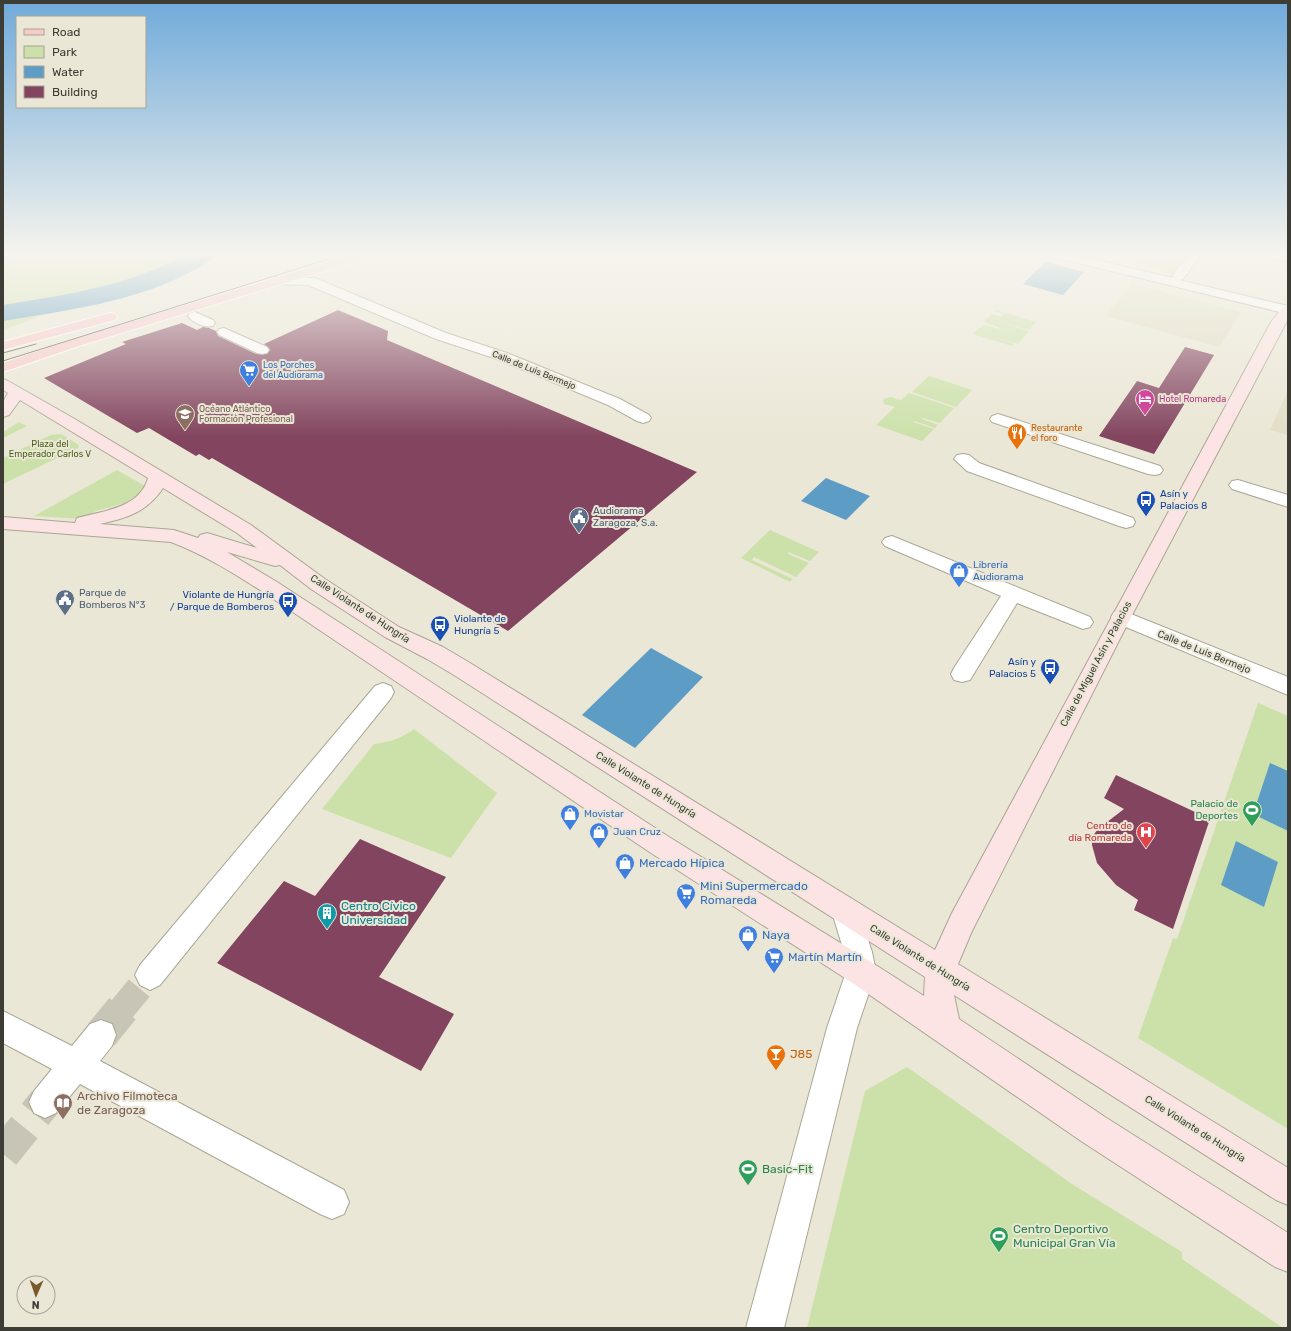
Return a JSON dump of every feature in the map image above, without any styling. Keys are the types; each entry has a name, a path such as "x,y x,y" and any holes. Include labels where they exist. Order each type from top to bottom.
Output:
{"main road":[{"path":"3,346 119,314"},
{"path":"3,368 74,343 167,314"},
{"name":"Calle de Miguel Asín y Palacios","path":"946,1029 939,999 940,971 962,922 1121,617 1278,322 1285,314"},
{"path":"3,412 12,401 10,388"},
{"name":"Calle Violante de Hungría","path":"10,388 157,478 244,529 318,584 392,632 435,653 462,669 846,912 1288,1188"},
{"path":"51,528 98,520 127,510 150,495 157,483 157,478"},
{"path":"3,523 51,528 141,532 210,540 291,564"},
{"path":"174,536 203,547 255,577 660,845 860,972 1093,1129 1288,1254"}],"street":[{"name":"Calle de Luis Bermejo","path":"389,314 441,336 502,356 624,407 644,418"},
{"path":"195,316 208,323"},
{"path":"224,332 262,350"},
{"path":"998,419 1154,470"},
{"path":"963,459 973,467 1126,522"},
{"path":"1238,484 1288,500"},
{"path":"892,542 1084,622"},
{"path":"962,674 1013,593"},
{"name":"Calle de Luis Bermejo","path":"1121,617 1288,686"},
{"path":"150,975 383,692"},
{"path":"765,1328 843,1022 860,972 858,952 846,912"},
{"path":"3,1026 332,1202"},
{"path":"45,1102 101,1035"}],"shaded area":[{"path":"1108,314 1240,314 1219,347 1106,316"},
{"path":"1288,390 1288,435 1270,430"}],"green space":[{"path":"3,314 45,314 3,330"},
{"path":"992,314 1001,317 1004,314 1009,314 1036,322 1029,330 995,321 1029,331 1018,344 997,338 1015,344 1012,346 973,334 983,325 999,329 1001,328 984,322"},
{"path":"929,376 972,390 956,407 912,392"},
{"path":"909,393 954,408 940,423 922,419 938,425 935,428 914,421 913,422 934,429 922,441 876,425 895,407 884,404 883,399 891,397 901,400"},
{"path":"19,422 27,426 3,438 3,432"},
{"name":"Plaza del Emperador Carlos V","path":"61,434 79,445 78,448 3,484 3,458 51,435"},
{"name":"Plaza del Emperador Carlos V","path":"117,470 145,486 144,491 125,503 96,511 82,519 34,516"},
{"path":"770,530 819,552 810,561 789,552 788,554 809,563 796,577 754,557 752,560 793,579 790,582 741,558"},
{"name":"Palacio de Deportes","path":"1258,703 1288,716 1288,1129 1138,1038 1173,938 1177,939"},
{"path":"414,729 497,793 451,858 322,809 374,744 395,739"},
{"name":"Centro Deportivo Municipal Gran Vía","path":"907,1067 1072,1184 1182,1252 1182,1259 1283,1328 807,1328 865,1091"}],"water":[{"path":"826,478 870,496 846,520 801,501"},
{"path":"651,648 703,677 635,748 582,715"},
{"path":"1270,763 1288,771 1288,831 1253,814"},
{"path":"1236,841 1278,862 1264,907 1221,885"}],"building":[{"path":"329,314 348,314 388,331 387,340 697,472 508,631 212,458 209,460 199,454 196,456 149,428 137,433 44,378 126,344 122,342 182,323 197,330 203,327 209,328 216,331 218,336 256,354 267,354 270,349 264,344"},
{"name":"Hotel Romareda","path":"1185,347 1214,355 1154,454 1099,436 1137,381 1159,388"},
{"name":"Centro de día Romareda","path":"1116,775 1210,819 1173,929 1134,910 1138,900 1116,885 1097,863 1092,845 1092,837 1098,829 1124,809 1104,798"},
{"name":"Centro Cívico Universidad","path":"360,839 446,877 379,977 454,1014 421,1071 217,963 284,881 315,896"}],"tunnel":[{"path":"122,1009 150,975"},
{"path":"101,1035 123,1008"},
{"path":"3,1154 45,1102"}],"tram line":[{"path":"3,361 153,314"},
{"path":"3,353 36,344"}],"place":[{"name":"Los Porches del Audiorama","path":"249,387"},
{"name":"Hotel Romareda","path":"1145,416"},
{"name":"Océano Atlántico Formación Profesional","path":"185,431"},
{"name":"Restaurante el foro","path":"1017,450"},
{"name":"Asín y Palacios 8","path":"1146,517"},
{"name":"Audiorama Zaragoza, S.a.","path":"579,534"},
{"name":"Librería Audiorama","path":"959,588"},
{"name":"Parque de Bomberos Nº3","path":"65,616"},
{"name":"Violante de Hungría / Parque de Bomberos","path":"288,618"},
{"name":"Violante de Hungría 5","path":"440,642"},
{"name":"Asín y Palacios 5","path":"1050,685"},
{"name":"Palacio de Deportes","path":"1252,827"},
{"name":"Movistar","path":"570,831"},
{"name":"Juan Cruz","path":"599,849"},
{"name":"Centro de día Romareda","path":"1146,849"},
{"name":"Mercado Hípica","path":"625,880"},
{"name":"Mini Supermercado Romareda","path":"686,910"},
{"name":"Centro Cívico Universidad","path":"327,930"},
{"name":"Naya","path":"748,952"},
{"name":"Martín Martín","path":"774,974"},
{"name":"J85","path":"776,1071"},
{"name":"Archivo Filmoteca de Zaragoza","path":"63,1120"},
{"name":"Basic-Fit","path":"748,1186"},
{"name":"Centro Deportivo Municipal Gran Vía","path":"999,1253"}]}
